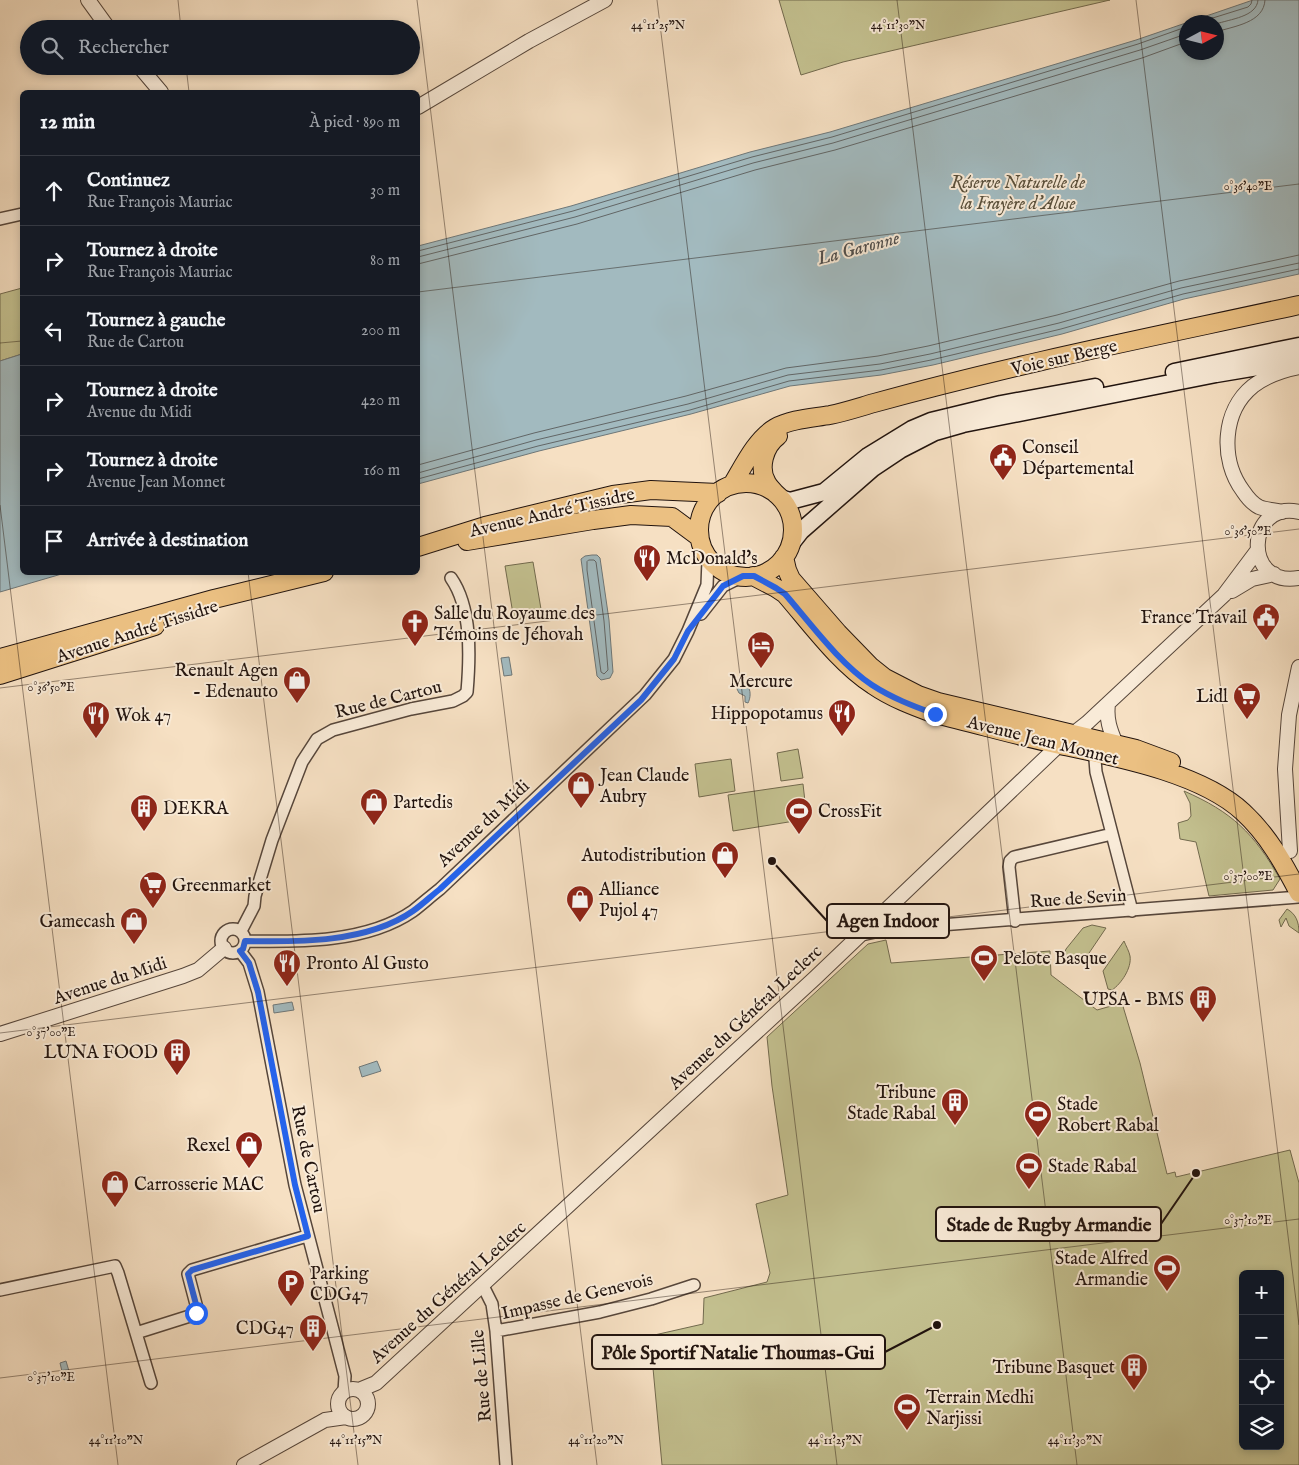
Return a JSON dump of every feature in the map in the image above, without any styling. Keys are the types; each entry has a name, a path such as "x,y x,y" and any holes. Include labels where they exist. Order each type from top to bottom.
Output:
{"main road":[{"name":"Voie sur Berge","path":"830,415 923,389 1299,305"},
{"path":"1147,378 1299,346"},
{"path":"725,489 747,484 761,486 790,501 824,492 868,456 912,428 931,421 1001,404 1299,354"},
{"path":"830,415 775,428 758,443 725,489 709,502 699,527 699,537 703,552 708,560 720,570 730,574 748,576 772,569 801,531 873,468 900,450 935,432 963,424 1299,360"},
{"path":"787,551 793,533 792,520 788,508 766,483 764,457 768,446 775,438 788,430 830,415"},
{"name":"Avenue André Tissidre","path":"420,547 503,521 613,494 651,490 725,489"},
{"name":"Avenue André Tissidre","path":"420,548 630,515 672,517 699,537"},
{"name":"Avenue Jean Monnet","path":"787,551 787,570 791,578 838,633 870,666 885,678 918,696 938,702 1074,733 1095,745 1188,780 1217,794 1243,812 1271,844 1299,893"},
{"name":"Avenue André Tissidre","path":"0,658 214,599 312,575"},
{"name":"Avenue Jean Monnet","path":"748,576 785,594 830,646 862,677 873,686 901,702 935,714 1059,745 1116,744 1136,749 1207,776 1240,796 1268,822 1290,851 1299,867"},
{"name":"Avenue André Tissidre","path":"0,675 119,639 274,585"}],"street":[{"path":"88,0 102,20"},
{"path":"420,106 567,19 605,0"},
{"path":"147,75 159,90"},
{"path":"0,220 20,215"},
{"path":"1299,367 1268,377 1252,387 1232,416 1227,434 1230,465 1236,482 1248,498 1259,507 1282,512 1299,512"},
{"path":"1282,512 1272,516 1264,523 1259,532 1257,551 1260,560 1274,574 1287,579 1299,578"},
{"name":"Avenue du Général Leclerc","path":"244,1465 324,1420 350,1393 376,1382 483,1286 860,935 1059,745 1108,704 1224,595 1239,578 1257,551"},
{"name":"Avenue du Midi","path":"242,941 313,941 346,936 379,928 412,912 440,889 641,700 674,659 688,631 707,585 708,560"},
{"name":"Avenue du Général Leclerc","path":"1224,595 1252,579 1274,574"},
{"name":"Avenue du Midi","path":"688,631 723,586 748,576"},
{"name":"Rue de Cartou","path":"350,1393 295,1185 258,992 242,941 254,906 255,896 272,840 302,762 317,739 332,730 453,700 464,696 467,692 468,646 464,606 458,589 450,578"},
{"path":"1290,851 1285,769 1289,715 1299,667"},
{"path":"1108,704 1109,728 1116,744"},
{"path":"1095,745 1096,772 1132,911"},
{"path":"1014,920 1009,867 1010,861 1014,856 1112,834"},
{"name":"Rue de Sevin","path":"860,935 889,929 1299,897"},
{"path":"230,929 242,941 233,953 224,948 221,940 224,933 230,929"},
{"name":"Avenue du Midi","path":"0,1034 183,976 198,970 224,948"},
{"path":"136,1333 193,1316 196,1313 197,1308 188,1274 192,1270 308,1236"},
{"path":"0,1290 115,1266 150,1383"},
{"name":"Impasse de Genevois","path":"496,1332 600,1312 651,1299 694,1285"},
{"name":"Rue de Lille","path":"483,1286 492,1304 496,1332 506,1465"},
{"name":"Avenue du Général Leclerc","path":"368,1402 376,1382"},
{"path":"350,1393 364,1394 368,1402 368,1407 363,1415 355,1418 346,1417 340,1412 350,1393"},
{"name":"Avenue du Général Leclerc","path":"324,1420 346,1417"}],"shaded area":[{"path":"779,0 1110,0 843,62 801,75"},
{"path":"20,289 20,355 0,361 0,294"},
{"path":"533,562 542,615 514,620 505,566"},
{"path":"798,749 803,778 781,781 777,753"},
{"path":"731,759 735,791 699,797 695,764"},
{"path":"803,784 807,819 733,831 728,795"},
{"path":"1184,791 1216,807 1251,836 1280,879 1273,890 1209,896 1196,842 1180,839 1178,823 1188,820 1191,816 1190,803"},
{"path":"1287,909 1293,913 1296,919 1299,933 1289,926 1286,918 1281,927 1279,920"},
{"path":"1092,925 1106,928 1085,959 1066,959 1064,955 1066,949 1083,928"},
{"path":"886,940 891,963 1050,951 1051,975 1097,1010 1122,1003 1140,1063 1167,1174 1175,1172 1176,1177 1290,1150 1299,1183 1299,1465 662,1465 650,1336 703,1324 704,1298 767,1282 770,1273 756,1204 788,1195 767,1037 868,944"},
{"path":"1124,941 1130,956 1129,966 1119,984 1112,990 1108,989 1103,971"}],"water":[{"name":"Réserve Naturelle de la Frayère d'Alose","path":"1253,0 1299,0 1299,274 1184,299 1062,334 933,365 881,375 790,386 691,414 539,451 420,483 420,245 571,206 750,152 830,132 1179,25 1179,60 1224,60 1224,15 1209,15"},
{"path":"20,355 20,575 58,575 0,592 0,361"},
{"path":"597,555 600,558 609,620 613,672 610,678 601,680 597,676 581,559"},
{"path":"509,657 512,675 504,676 501,658"},
{"path":"739,683 748,687 750,696 748,703 745,702 745,696 739,693 737,689"},
{"path":"292,1002 294,1010 274,1013 273,1005"},
{"path":"377,1061 381,1071 362,1077 359,1067"},
{"path":"66,1361 71,1378 64,1380 60,1363"}],"place":[{"name":"Conseil Départemental","path":"1003,481"},
{"name":"McDonald's","path":"647,582"},
{"name":"France Travail","path":"1266,641"},
{"name":"Salle du Royaume des Témoins de Jéhovah","path":"415,647"},
{"name":"Mercure","path":"761,669"},
{"name":"Renault Agen - Edenauto","path":"297,704"},
{"name":"Lidl","path":"1247,720"},
{"name":"Hippopotamus","path":"842,737"},
{"name":"Wok 47","path":"96,739"},
{"name":"Jean Claude Aubry","path":"581,809"},
{"name":"Partedis","path":"374,826"},
{"name":"DEKRA","path":"144,832"},
{"name":"CrossFit","path":"799,835"},
{"name":"Agen Indoor","path":"772,861"},
{"name":"Autodistribution","path":"725,879"},
{"name":"Greenmarket","path":"153,909"},
{"name":"Alliance Pujol 47","path":"580,923"},
{"name":"Gamecash","path":"134,945"},
{"name":"Pelote Basque","path":"984,982"},
{"name":"Pronto Al Gusto","path":"287,987"},
{"name":"UPSA - BMS","path":"1203,1023"},
{"name":"LUNA FOOD","path":"177,1076"},
{"name":"Tribune Stade Rabal","path":"955,1126"},
{"name":"Stade Robert Rabal","path":"1038,1138"},
{"name":"Rexel","path":"249,1169"},
{"name":"Stade de Rugby Armandie","path":"1196,1173"},
{"name":"Stade Rabal","path":"1029,1190"},
{"name":"Carrosserie MAC","path":"115,1208"},
{"name":"Stade Alfred Armandie","path":"1167,1292"},
{"name":"Parking CDG47","path":"291,1307"},
{"name":"Pôle Sportif Natalie Thoumas-Gui","path":"937,1325"},
{"name":"CDG47","path":"313,1352"},
{"name":"Tribune Basquet","path":"1134,1391"},
{"name":"Terrain Medhi Narjissi","path":"907,1431"}],"route":[{"path":"196,1313 197,1308 189,1272 308,1236 295,1185 254,974 240,951 243,949 245,941 313,941 346,936 379,928 412,912 440,889 641,700 674,659 688,631 717,592 727,583 743,576 754,576 785,594 830,646 873,686 901,702 935,714"}],"water label":[{"name":"La Garonne","path":"858,247"}]}
